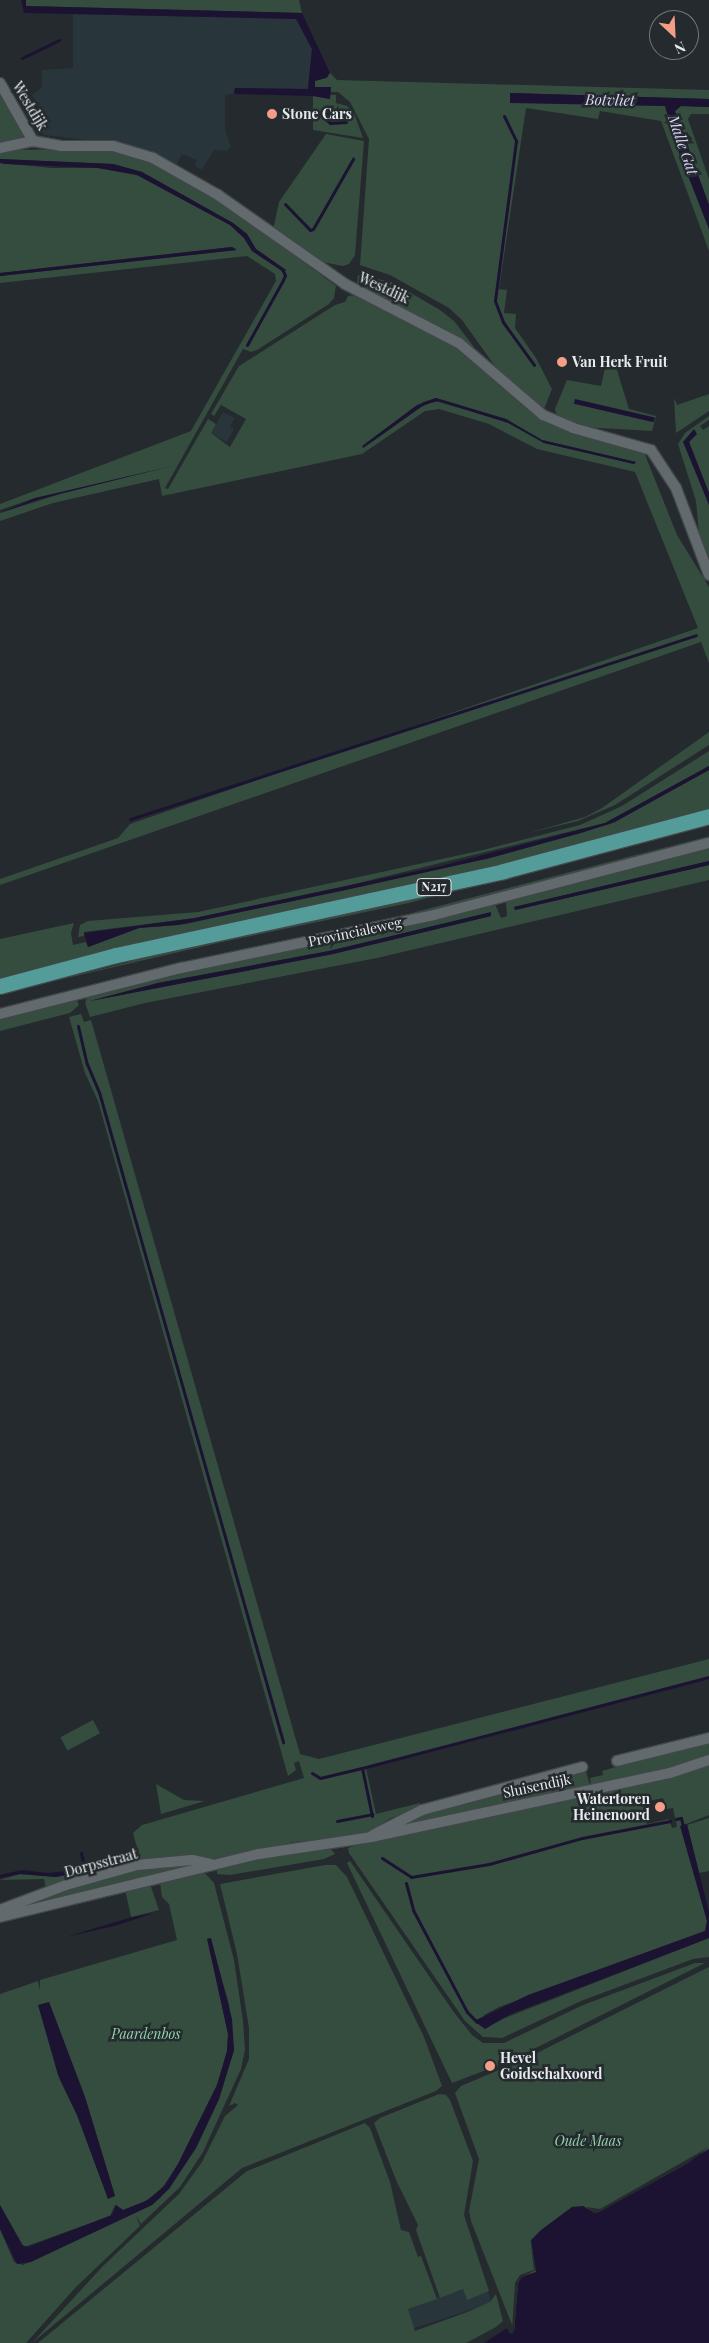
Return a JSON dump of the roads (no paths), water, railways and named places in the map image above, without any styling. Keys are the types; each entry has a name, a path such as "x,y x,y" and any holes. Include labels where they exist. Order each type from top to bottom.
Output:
{"main road":[{"name":"Provincialeweg","path":"0,986 156,948 494,873 709,816"},
{"name":"Provincialeweg","path":"0,992 156,948"}],"street":[{"name":"Westdijk","path":"0,83 33,141 60,146 113,146 153,158 218,195 345,284 459,342 544,415 573,428 651,450 676,488 709,575"},
{"path":"0,148 33,141"},
{"name":"Provincialeweg","path":"0,1014 181,968 434,915 709,843"},
{"path":"617,1761 709,1738"},
{"name":"Sluisendijk","path":"155,1878 296,1846 371,1838 665,1774 709,1760"},
{"name":"Sluisendijk","path":"371,1838 392,1823 422,1810 582,1767"},
{"name":"Dorpsstraat","path":"0,1910 74,1883 137,1865 192,1860 211,1865"},
{"name":"Dorpsstraat","path":"0,1917 155,1878"}],"water":[{"path":"21,0 26,0 26,6 302,13 330,73 326,78 315,81 315,87 331,87 330,99 313,96 234,94 235,88 308,89 312,49 296,19 24,13"},
{"path":"510,93 709,99 709,107 681,106 675,111 709,205 709,229 678,150 665,106 510,103"},
{"path":"0,159 113,164 142,172 233,223 247,234 256,249 286,270 284,272 252,251 244,238 230,225 137,175 98,168 5,164 0,163"},
{"path":"232,247 237,250 0,276 0,273"},
{"path":"436,398 506,419 542,440 636,462 634,464 544,443 508,423 438,401 424,405 363,448 362,446 417,405"},
{"path":"575,399 655,417 654,422 574,404"},
{"path":"694,429 697,434 689,442 709,493 709,505 683,442"},
{"path":"172,466 40,499 0,513 35,498"},
{"path":"697,634 698,637 130,821 129,818"},
{"path":"709,766 709,770 615,822 490,858 178,925 139,928 88,947 84,933 195,918 441,866 605,823"},
{"path":"709,861 709,865 515,910 514,907"},
{"path":"491,912 491,916 333,954 90,1001 158,983 329,951"},
{"path":"687,1824 709,1912 709,1938 511,2014 485,2029 474,2021 528,1995 705,1931 707,1921 680,1826"},
{"path":"122,1857 123,1860 98,1868 56,1877 20,1874 0,1878 0,1875 22,1870 48,1873 75,1870"},
{"path":"154,1913 118,1925 66,1937 129,1918"},
{"path":"211,1938 232,2019 234,2050 219,2099 196,2148 169,2189 152,2205 31,2262 17,2264 0,2229 0,2205 22,2245 28,2247 112,2215 116,2205 123,2210 148,2200 165,2185 178,2164 217,2085 227,2051 228,2034 207,1939"},
{"path":"49,2002 85,2097 115,2196 108,2199 77,2115 58,2075 38,2005"},
{"path":"709,2149 709,2343 484,2343 507,2328 510,2334 514,2332 518,2284 521,2277 536,2272 531,2240 541,2230 572,2207 583,2206 595,2213 601,2211"}],"waterway":[{"path":"22,58 59,40"},
{"path":"342,115 331,112 322,116 330,123 346,122"},
{"path":"504,116 516,141 495,301 503,322 534,365"},
{"path":"285,204 310,230 313,229 353,159"},
{"path":"247,345 283,280 285,275 282,269"},
{"path":"78,1026 87,1064 99,1092 283,1742"},
{"path":"362,1768 709,1677"},
{"path":"312,1773 320,1778 362,1768 372,1816"},
{"path":"337,1821 372,1814"},
{"path":"676,1819 681,1818 683,1827"},
{"path":"382,1858 411,1877 489,1864 582,1838 670,1821"},
{"path":"81,1853 85,1869"},
{"path":"406,1883 413,1910 467,2012 477,2022"}],"place":[{"name":"Stone Cars","path":"272,114"},
{"name":"Van Herk Fruit","path":"562,362"},
{"name":"Watertoren Heinenoord","path":"660,1807"},
{"name":"Hevel Goidschalxoord","path":"490,2066"}],"water label":[{"name":"Botvliet","path":"610,100"},
{"name":"Malle Gat","path":"683,145"}],"park label":[{"name":"Paardenbos","path":"146,2034"},
{"name":"Oude Maas","path":"588,2141"}]}
